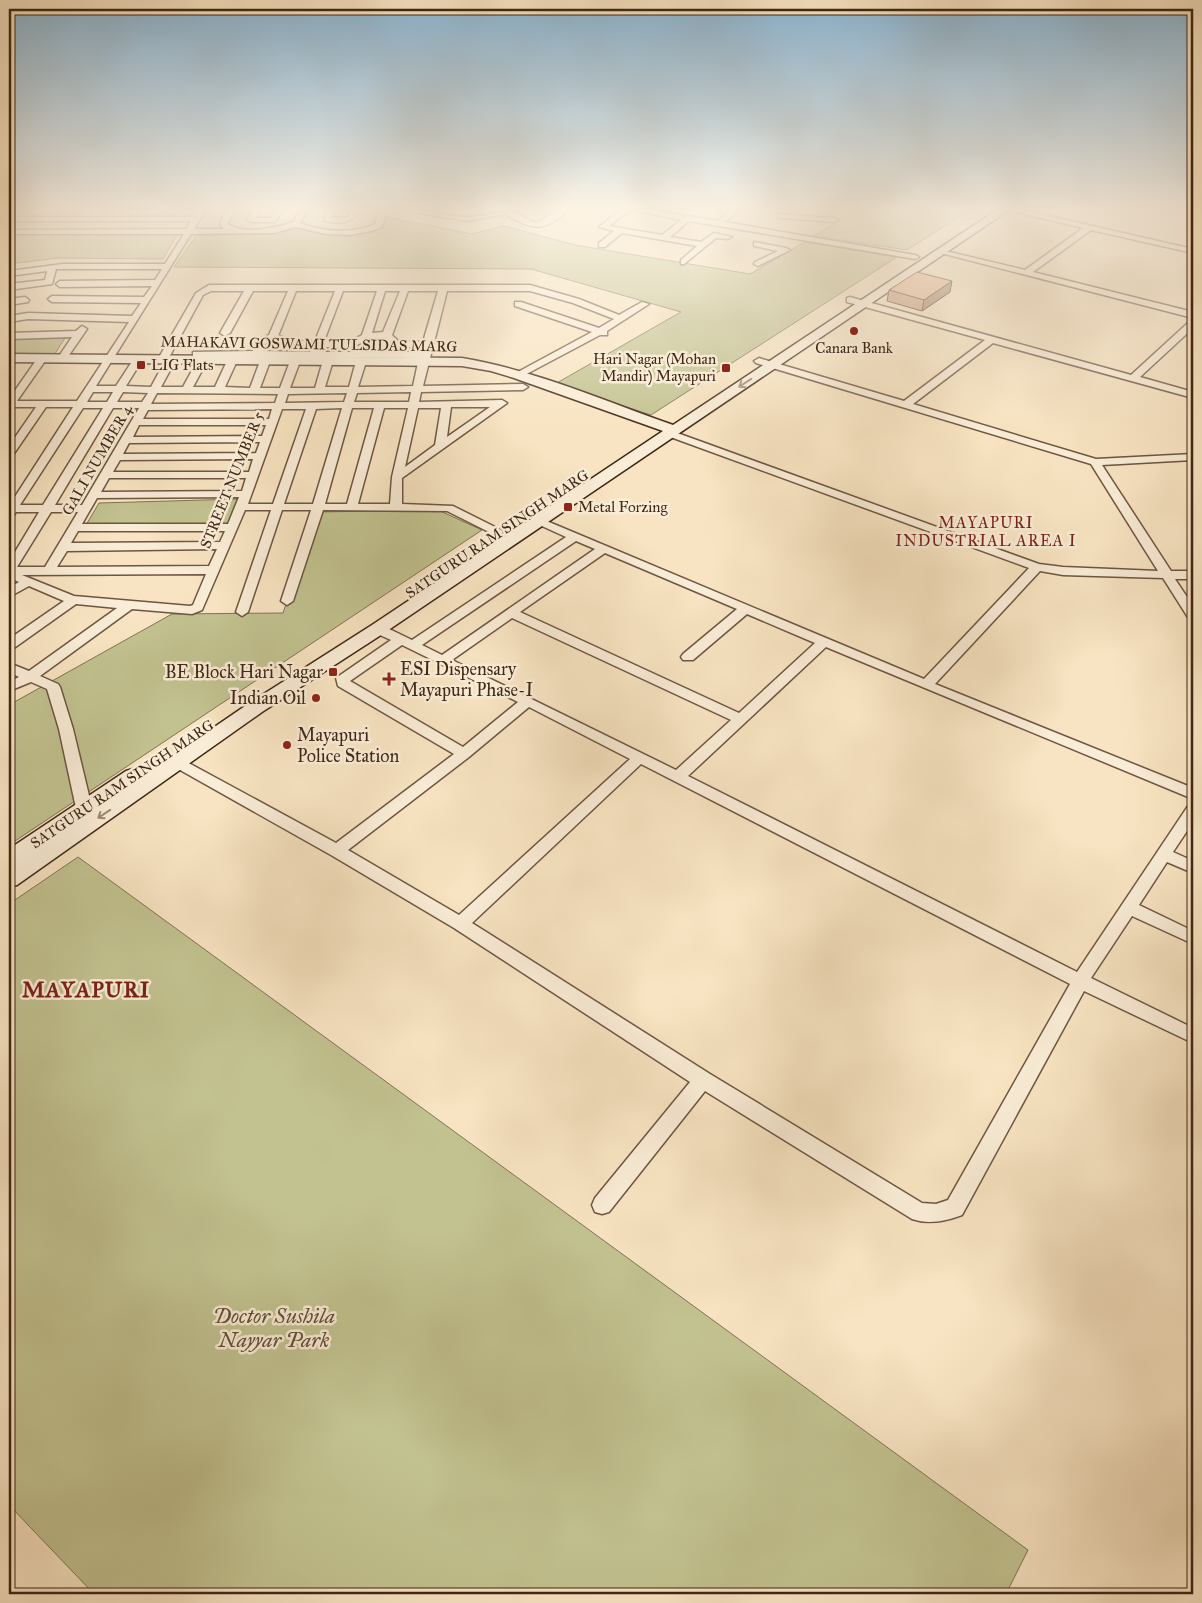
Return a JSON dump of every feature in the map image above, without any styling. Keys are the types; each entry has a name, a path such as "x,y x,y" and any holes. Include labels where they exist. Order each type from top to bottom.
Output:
{"main road":[{"name":"SATGURU RAM SINGH MARG","path":"9,879 254,708 378,629 537,520 665,431 759,360 873,285"},
{"name":"SATGURU RAM SINGH MARG","path":"9,860 498,532 773,365 892,285"},
{"name":"MAHAKAVI GOSWAMI TULSIDAS MARG","path":"9,360 62,359 136,362 312,359 424,360 473,363 665,431"},
{"name":"MAHAKAVI GOSWAMI TULSIDAS MARG","path":"9,360 166,361 261,359 294,364 312,359 327,364 360,365 424,360"}],"street":[{"path":"9,287 27,285"},
{"path":"10,511 156,285"},
{"path":"1074,285 1193,315"},
{"name":"GALI NUMBER 4","path":"49,571 145,406 202,291 209,288 250,288"},
{"path":"225,333 250,288 534,288 576,301 619,318"},
{"path":"273,337 293,288"},
{"path":"261,359 312,359 340,288"},
{"path":"367,336 382,288"},
{"path":"386,335 404,288"},
{"path":"396,507 397,477 427,345 443,288"},
{"path":"52,299 147,300"},
{"path":"9,302 25,300"},
{"path":"850,300 1193,395"},
{"path":"518,304 609,334"},
{"path":"397,477 500,404 523,382 617,322 619,318 645,304"},
{"path":"9,319 28,316 135,319"},
{"path":"62,359 91,317"},
{"path":"1133,378 1193,323"},
{"path":"9,336 79,334"},
{"path":"254,390 263,340 273,337 297,344 353,344 367,336 386,335 396,344 427,345"},
{"path":"1178,337 1193,341"},
{"path":"905,405 992,339"},
{"path":"186,390 198,359"},
{"path":"219,390 228,359"},
{"path":"759,360 1095,462 1193,457"},
{"path":"9,405 40,361"},
{"path":"9,572 136,362"},
{"name":"STREET NUMBER 5","path":"129,605 192,610 198,607 241,507 244,494 294,364"},
{"path":"319,390 327,364"},
{"path":"287,601 318,507 360,365"},
{"path":"89,389 284,391 418,389 523,382"},
{"path":"9,453 43,404"},
{"path":"9,405 312,406 500,404"},
{"path":"352,507 380,405"},
{"path":"440,447 446,405"},
{"path":"242,612 312,406"},
{"path":"136,422 273,422"},
{"path":"665,431 1037,567 1063,571 1193,576"},
{"path":"126,440 265,439"},
{"path":"115,457 259,456"},
{"path":"1095,462 1193,616"},
{"path":"105,475 252,475"},
{"path":"94,495 244,494"},
{"path":"241,507 449,508 498,532"},
{"path":"10,511 47,508 86,508"},
{"path":"537,520 926,685 1193,794"},
{"path":"75,528 231,527"},
{"path":"464,754 343,682 343,678 407,642 575,536"},
{"path":"64,546 224,545"},
{"path":"443,660 604,548"},
{"path":"926,685 1037,567"},
{"path":"9,572 213,570"},
{"path":"9,572 72,600 129,605"},
{"path":"9,593 28,582"},
{"path":"9,645 72,600"},
{"path":"9,687 30,677 129,605"},
{"path":"688,657 746,608"},
{"path":"511,613 740,719"},
{"path":"378,629 528,700 1080,981 1193,1036"},
{"path":"679,776 824,642"},
{"path":"9,667 53,687 64,722 84,808"},
{"path":"337,851 464,754 528,700"},
{"path":"460,924 640,757"},
{"path":"178,762 337,851 460,924 703,1080 919,1212 936,1213 955,1208 1080,981 1193,810"},
{"path":"1163,854 1193,867"},
{"path":"1129,907 1193,938"},
{"path":"602,1205 703,1080"}],"green space":[{"path":"586,285 854,285 651,415 555,384 681,312"},
{"path":"9,338 65,338 54,355 9,355"},
{"path":"239,499 228,524 86,525 99,503"},
{"path":"438,510 482,530 9,845 9,705 172,614 283,613 317,512"},
{"name":"Doctor Sushila Nayyar Park","path":"78,857 1028,1550 1006,1594 94,1594 9,1505 9,904"}],"building":[{"path":"897,285 946,285 924,300 889,290"}],"place":[{"name":"Canara Bank","path":"854,331"},
{"name":"LIG Flats","path":"141,365"},
{"name":"Hari Nagar (Mohan Mandir) Mayapuri","path":"726,368"},
{"name":"Metal Forzing","path":"568,507"},
{"name":"BE Block Hari Nagar","path":"333,672"},
{"name":"ESI Dispensary Mayapuri Phase-I","path":"389,679"},
{"name":"Indian Oil","path":"316,698"},
{"name":"Mayapuri Police Station","path":"287,745"}],"district":[{"name":"MAYAPURI INDUSTRIAL AREA I","path":"986,531"},
{"name":"MAYAPURI","path":"86,989"}]}
